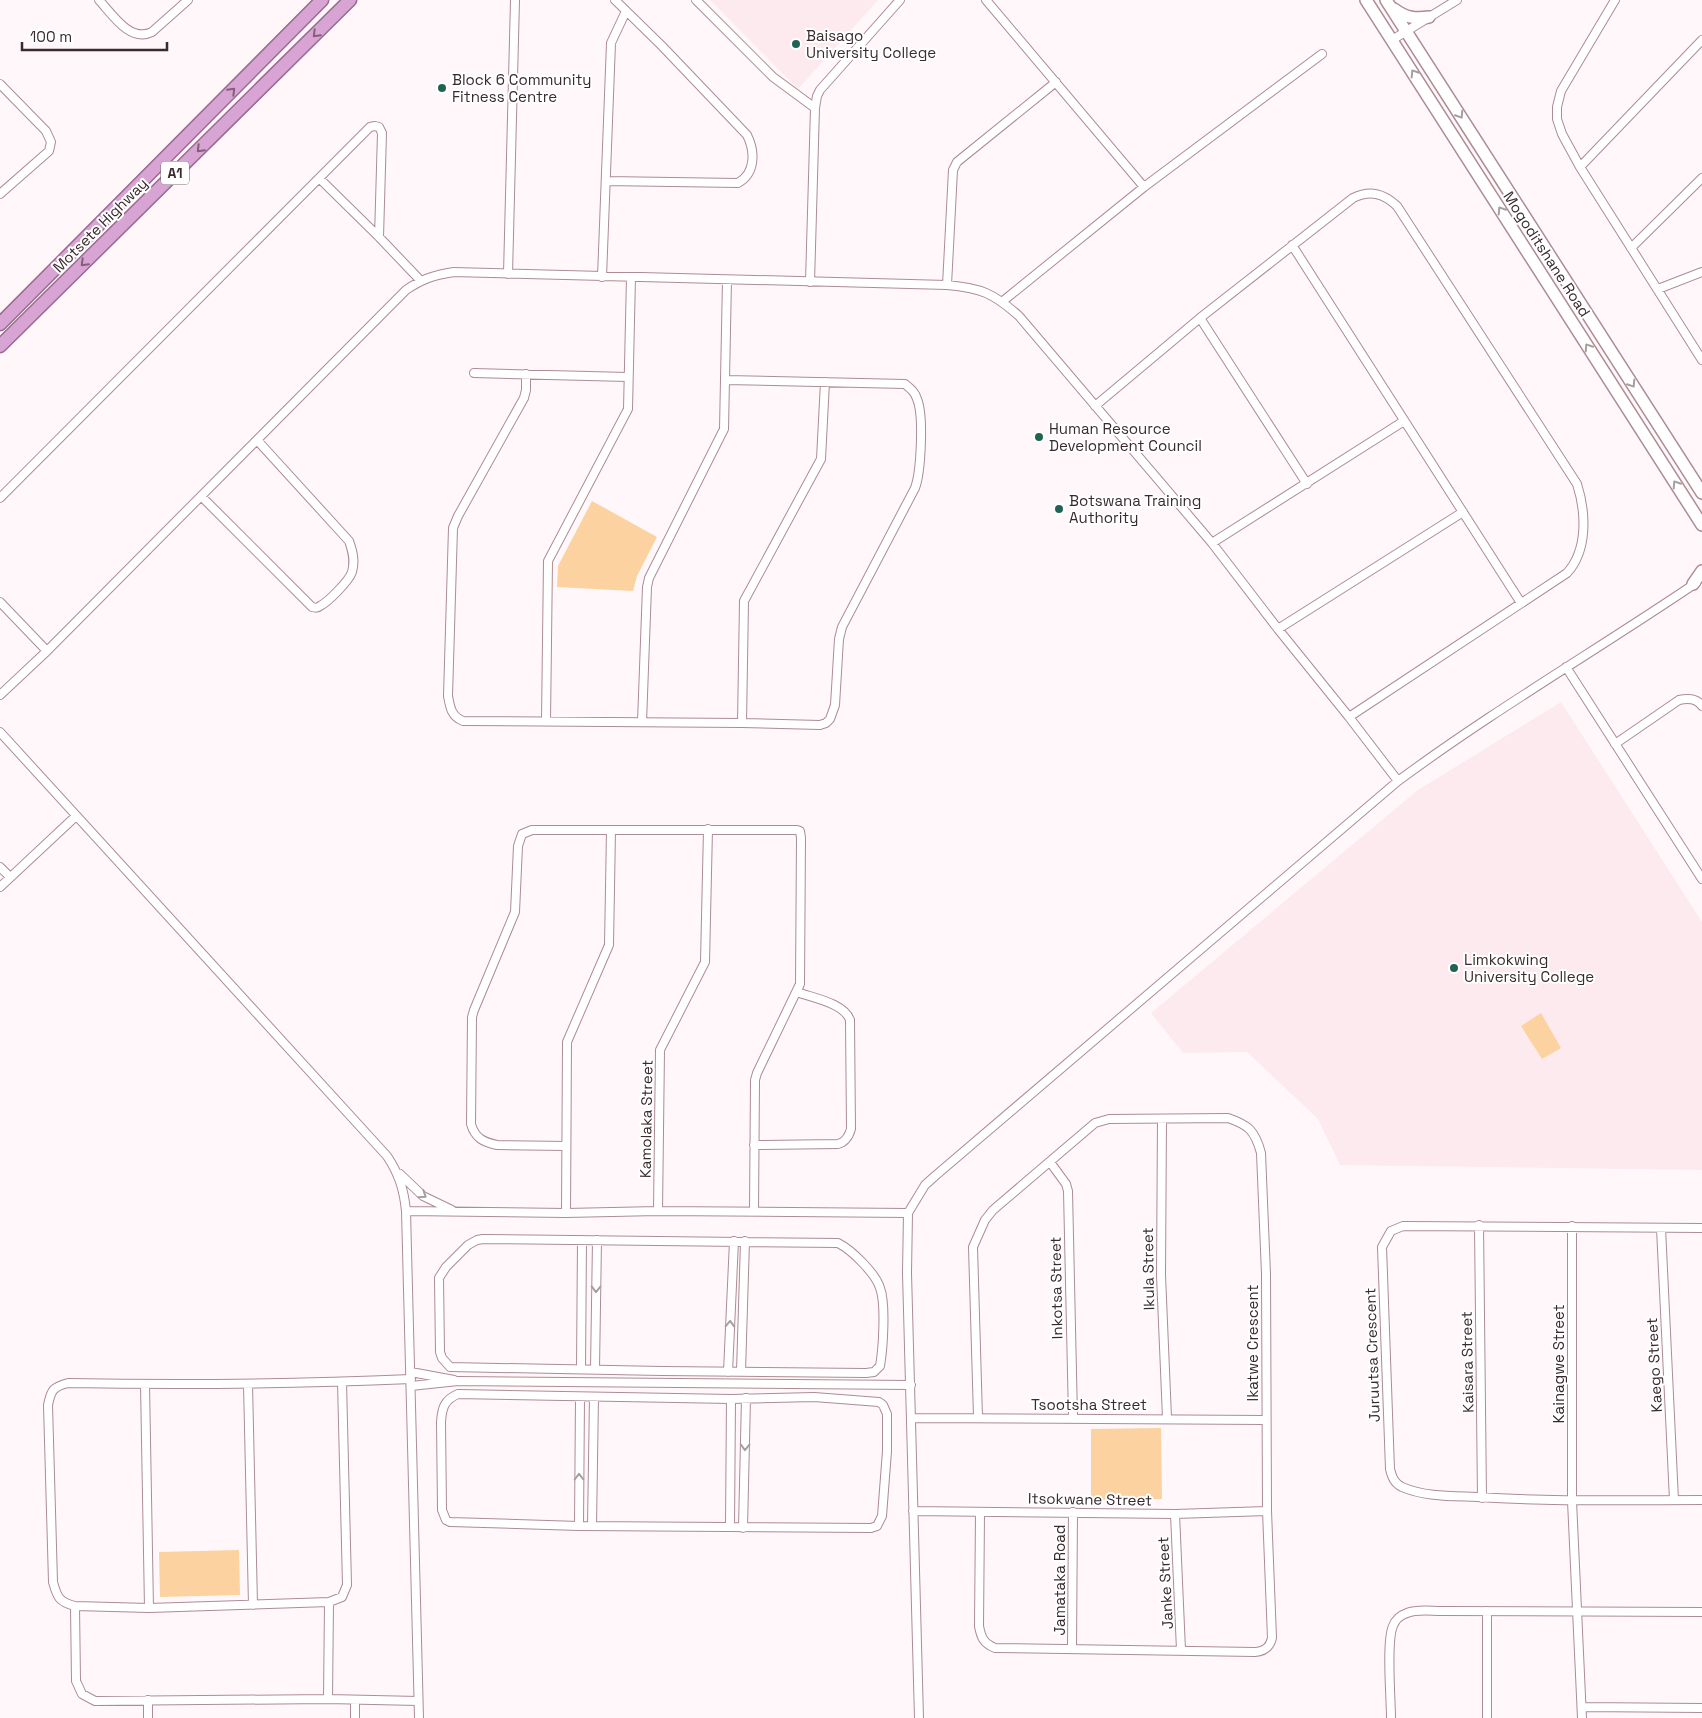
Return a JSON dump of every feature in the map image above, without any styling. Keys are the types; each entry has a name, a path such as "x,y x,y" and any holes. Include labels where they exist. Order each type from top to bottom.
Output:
{"highway":[{"name":"Motsete Highway","path":"0,324 322,0"},
{"name":"Motsete Highway","path":"0,346 350,0"}],"main road":[{"name":"Mogoditshane Road","path":"1366,0 1702,525"},
{"name":"Mogoditshane Road","path":"1388,2 1702,494"},
{"path":"1388,2 1402,15 1410,18 1429,17"},
{"path":"1699,581 1702,571"}],"street":[{"path":"99,0 127,29 139,35 146,35 152,32 188,0"},
{"path":"508,274 516,0"},
{"path":"606,181 738,183 746,178 752,158 752,145 747,135 615,0"},
{"path":"696,0 773,77 815,108"},
{"path":"810,282 815,108 817,96 820,90 900,0"},
{"path":"986,0 1144,187"},
{"path":"1392,40 1457,0"},
{"path":"1615,0 1562,91 1557,107 1557,119 1562,134 1580,168 1702,360"},
{"path":"602,277 611,43 626,11"},
{"path":"1580,168 1702,40"},
{"path":"1003,301 1144,187 1322,54"},
{"path":"947,286 954,170 957,162 1056,82"},
{"path":"0,84 46,131 51,142 48,151 0,194"},
{"path":"0,498 370,127 375,126 379,127 382,133 379,237"},
{"path":"1631,248 1702,178"},
{"path":"320,179 420,280"},
{"path":"1095,406 1200,318 1353,198 1372,192 1389,199 1402,214 1577,484 1584,510 1580,555 1568,573 1350,717"},
{"path":"1292,245 1521,603"},
{"path":"0,695 406,290 420,280 454,272 969,287 986,292 1003,301 1019,316 1212,543 1278,629 1350,717 1398,781"},
{"path":"1658,289 1702,272"},
{"path":"546,721 548,561 626,415 629,402 630,277"},
{"path":"642,722 647,582 721,439 724,429 727,280"},
{"path":"1200,318 1306,484"},
{"path":"474,373 628,377"},
{"path":"526,374 524,398 453,528 448,696 452,713 463,721 820,725 830,719 835,706 840,634 919,478 920,408 913,391 905,384 725,380"},
{"path":"742,723 744,601 821,459 826,382"},
{"path":"1212,543 1404,421"},
{"path":"201,496 312,607 321,606 348,580 353,564 353,553 349,541 257,440"},
{"path":"1278,629 1463,512"},
{"path":"919,1718 907,1273 908,1213 925,1185 1398,781 1566,666 1699,581"},
{"path":"0,602 47,650"},
{"path":"1566,666 1702,879"},
{"path":"1615,744 1679,700 1690,699 1700,703 1702,706"},
{"path":"0,732 387,1156 410,1185 423,1196 454,1212"},
{"path":"0,887 76,816"},
{"name":"Kamolaka Street","path":"658,1211 660,1050 705,962 708,829"},
{"path":"566,1146 497,1145 487,1143 478,1138 473,1132 471,1124 472,1017 515,912 518,846 522,834 532,830 793,829 800,831 801,976 797,992 757,1073 755,1087 754,1211"},
{"path":"566,1213 567,1042 610,945 611,830"},
{"path":"0,867 10,878"},
{"path":"754,1145 838,1144 842,1143 849,1135 851,1129 850,1020 839,1007 797,992"},
{"name":"Ikatwe Crescent","path":"978,1417 973,1247 985,1220 993,1210 1096,1123 1102,1120 1109,1118 1228,1118 1240,1122 1250,1129 1257,1139 1261,1153 1266,1274 1267,1511 1271,1644 1261,1651 1255,1652 994,1648 987,1645 983,1640 979,1626 980,1513"},
{"name":"Ikula Street","path":"1162,1119 1160,1274 1167,1418"},
{"name":"Inkotsa Street","path":"1050,1162 1066,1184 1068,1191 1073,1418"},
{"path":"397,1171 404,1194 406,1211 419,1718"},
{"path":"406,1211 908,1213"},
{"name":"Juruutsa Crescent","path":"1702,1228 1479,1225 1404,1226 1391,1231 1382,1247 1390,1469 1394,1480 1400,1486 1410,1490 1438,1495 1482,1498 1572,1501 1702,1500"},
{"name":"Kaisara Street","path":"1479,1225 1482,1498"},
{"name":"Kainagwe Street","path":"1572,1226 1572,1501 1582,1718"},
{"name":"Kaego Street","path":"1661,1228 1674,1500"},
{"path":"477,1240 597,1240 838,1243 848,1249 876,1279 880,1287 882,1302 881,1360 878,1369 866,1373 814,1373 456,1368 445,1364 440,1352 439,1283 442,1272 468,1245 477,1240"},
{"path":"581,1369 582,1240"},
{"path":"595,1369 597,1240"},
{"path":"728,1372 734,1241"},
{"path":"741,1372 745,1241"},
{"path":"511,1369 511,1395"},
{"path":"662,1371 662,1397"},
{"path":"814,1373 814,1397"},
{"path":"342,1382 347,1585 342,1597 329,1602 149,1608 75,1606 64,1603 56,1595 53,1582 48,1405 53,1389 68,1383 248,1384 411,1379 910,1385"},
{"path":"411,1379 458,1381"},
{"path":"145,1384 149,1608"},
{"path":"248,1384 253,1605"},
{"path":"458,1394 580,1396 731,1399 814,1397 872,1401 883,1405 887,1414 887,1451 883,1507 880,1522 872,1528 743,1528 457,1523 446,1520 443,1515 441,1422 442,1409 450,1397 458,1394"},
{"path":"579,1526 580,1396"},
{"path":"592,1526 594,1397"},
{"path":"743,1528 746,1398"},
{"path":"730,1527 731,1399"},
{"name":"Tsootsha Street","path":"912,1418 1266,1420"},
{"name":"Itsokwane Street","path":"913,1511 1175,1514 1267,1511"},
{"name":"Jamataka Road","path":"1072,1648 1073,1512"},
{"name":"Janke Street","path":"1175,1514 1181,1650"},
{"path":"328,1699 329,1602"},
{"path":"75,1606 76,1681 82,1694 95,1701 328,1699 418,1701"},
{"path":"1391,1718 1390,1641 1392,1627 1402,1616 1413,1611 1702,1612"},
{"path":"1486,1718 1487,1612"},
{"path":"148,1700 148,1718"},
{"path":"355,1700 355,1718"},
{"path":"1582,1707 1702,1708"}],"shaded area":[{"name":"Baisago University College","path":"710,0 878,0 798,89"},
{"path":"592,501 657,537 637,576 633,591 557,587 558,566"},
{"name":"Limkokwing University College","path":"1561,702 1702,922 1702,1170 1340,1165 1318,1119 1247,1052 1183,1053 1151,1013 1418,790"},
{"path":"1541,1013 1561,1048 1542,1059 1521,1026"},
{"path":"1161,1428 1162,1499 1091,1500 1091,1429"},
{"path":"239,1550 240,1595 160,1597 159,1552"}],"place":[{"name":"Baisago University College","path":"796,44"},
{"name":"Block 6 Community Fitness Centre","path":"442,88"},
{"name":"Human Resource Development Council","path":"1039,437"},
{"name":"Botswana Training Authority","path":"1059,509"},
{"name":"Limkokwing University College","path":"1454,968"}]}
